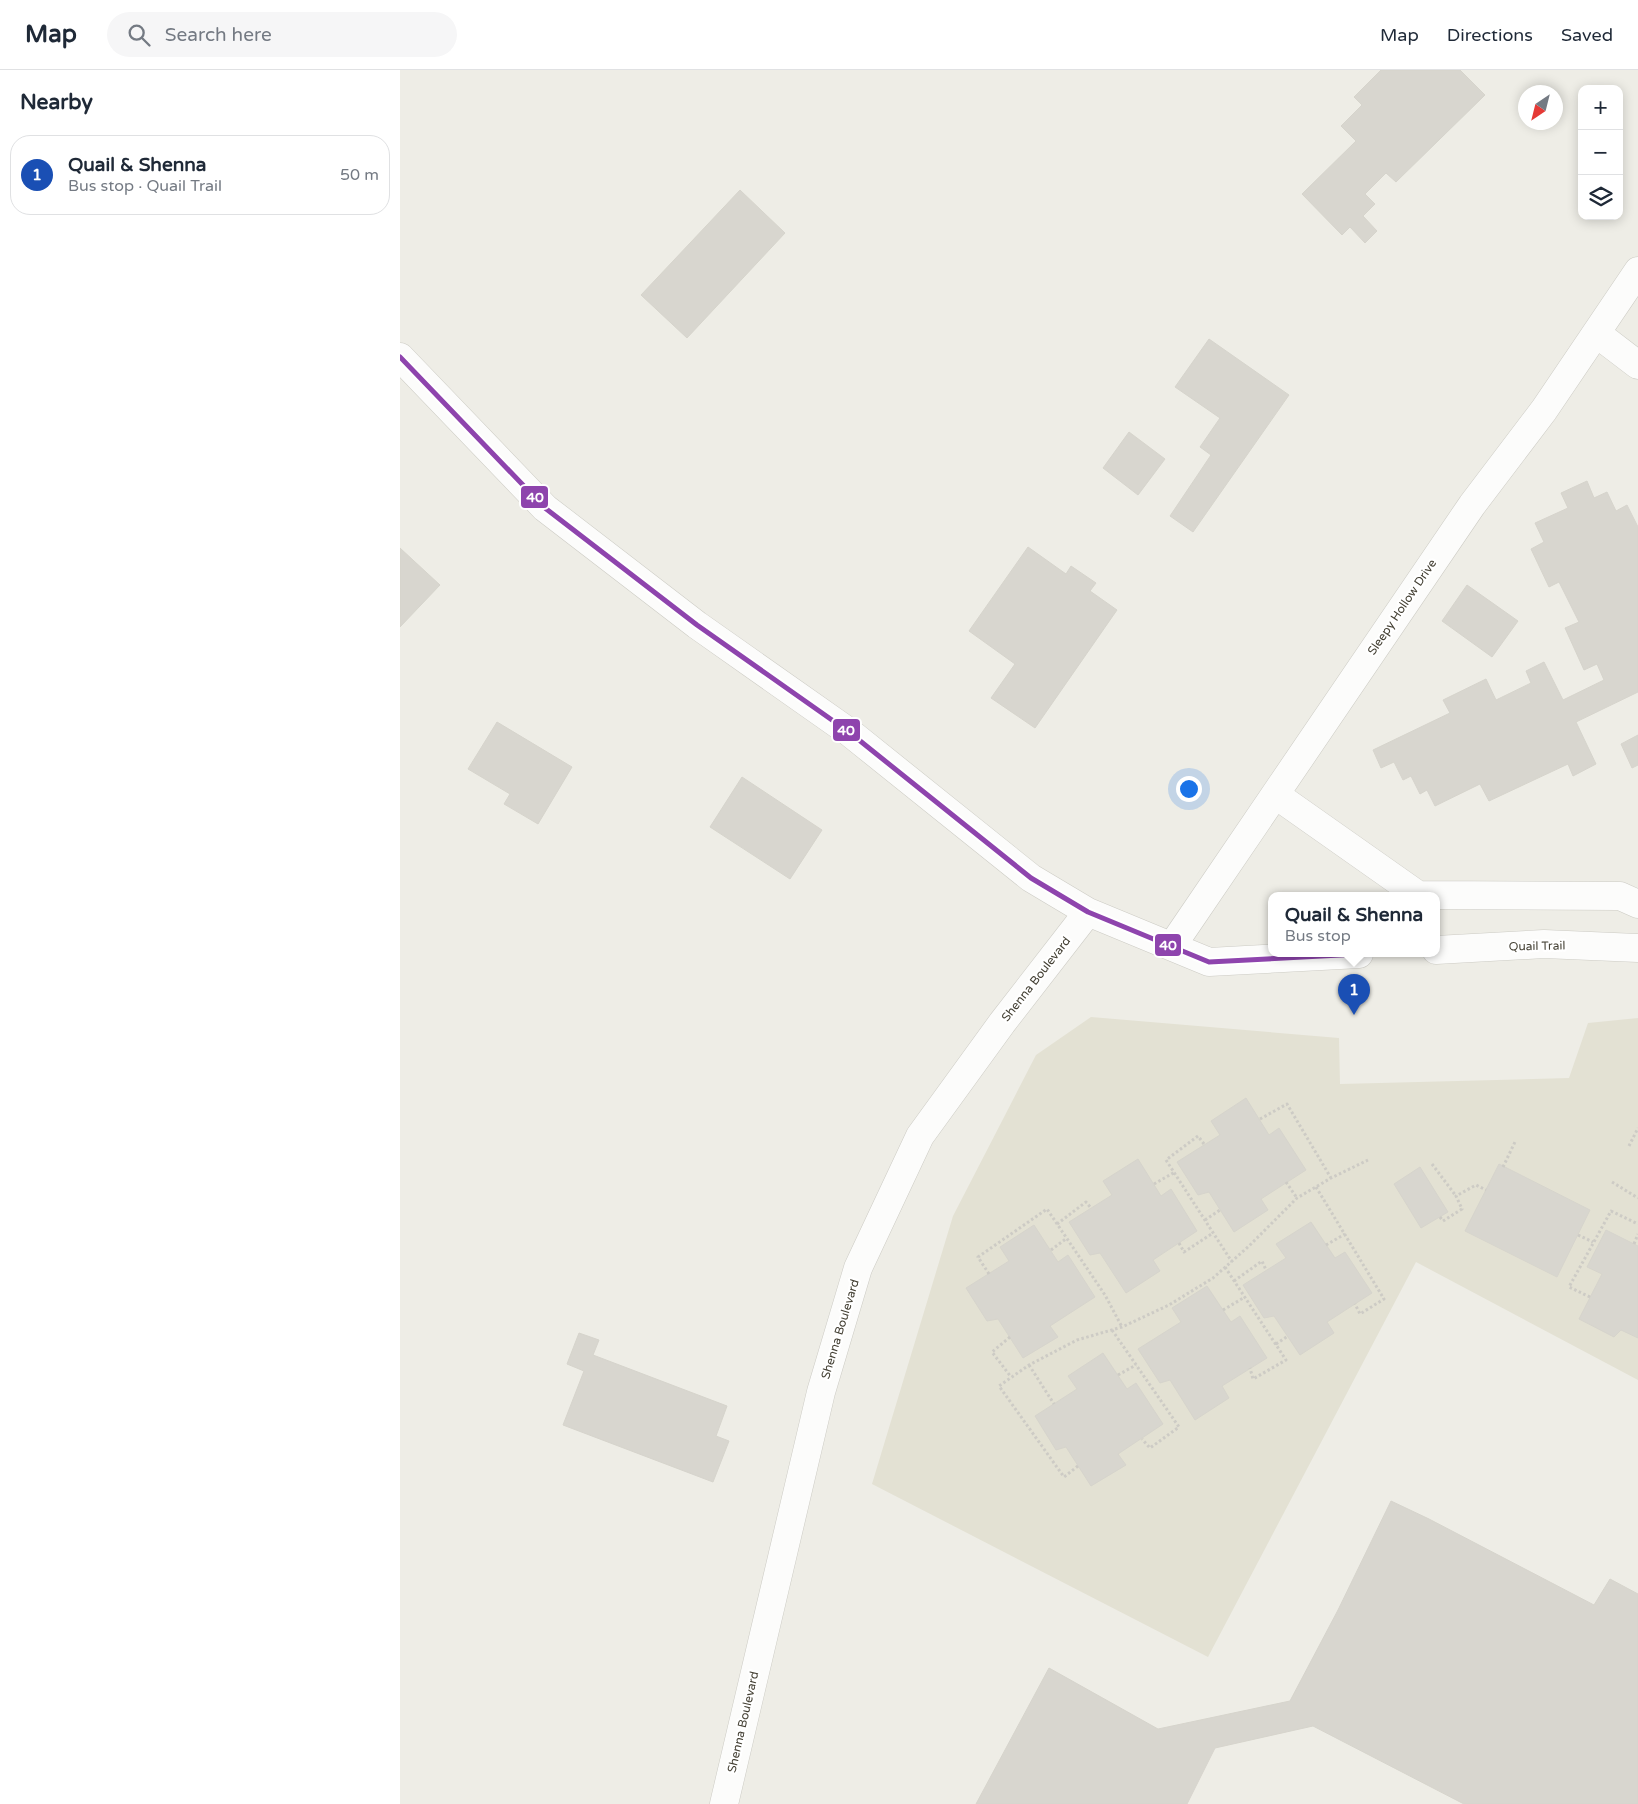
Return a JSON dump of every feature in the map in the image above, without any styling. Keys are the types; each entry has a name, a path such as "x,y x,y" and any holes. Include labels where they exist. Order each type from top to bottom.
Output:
{"street":[{"name":"Sleepy Hollow Drive","path":"1172,946 1472,505 1544,410 1638,271"},
{"path":"1596,332 1638,365"},
{"path":"400,357 545,508 696,625 849,732 1031,878 1088,912 1209,962 1303,957"},
{"path":"1276,795 1413,892"},
{"path":"1440,896 1620,896 1638,904"},
{"name":"Shenna Boulevard","path":"724,1804 820,1392 858,1268 920,1136 1002,1022 1088,912"},
{"name":"Quail Trail","path":"1440,950 1544,944 1638,948"}],"path":[{"path":"1260,1120 1286,1104 1331,1178"},
{"path":"1629,1146 1638,1128"},
{"path":"1204,1144 1198,1136 1166,1160 1232,1262"},
{"path":"1503,1166 1515,1142"},
{"path":"1078,1466 1064,1478 999,1386 1029,1365 1077,1340 1122,1327 1169,1304 1213,1278 1232,1262 1297,1198 1331,1178 1368,1160"},
{"path":"1432,1164 1456,1196 1462,1209 1443,1221 1440,1217"},
{"path":"1154,1184 1175,1172"},
{"path":"1286,1182 1297,1198"},
{"path":"1612,1182 1638,1198"},
{"path":"1456,1196 1476,1185 1486,1190"},
{"path":"1316,1187 1384,1300 1360,1314 1355,1304"},
{"path":"1057,1224 1086,1202 1091,1208"},
{"path":"989,1274 978,1257 1047,1209 1105,1296 1122,1327"},
{"path":"1204,1220 1220,1210"},
{"path":"1590,1297 1569,1287 1611,1211 1638,1224"},
{"path":"1179,1243 1184,1252 1214,1234"},
{"path":"1326,1245 1345,1234"},
{"path":"1634,1244 1638,1234"},
{"path":"1578,1235 1593,1242"},
{"path":"1051,1250 1067,1238"},
{"path":"1234,1281 1262,1261 1266,1270"},
{"path":"1225,1267 1286,1360 1253,1379 1250,1368"},
{"path":"1223,1310 1245,1297"},
{"path":"1112,1330 1179,1427 1150,1448 1142,1439"},
{"path":"1276,1344 1288,1336"},
{"path":"1010,1337 992,1352 1011,1377"},
{"path":"1118,1375 1136,1364"},
{"path":"1029,1365 1054,1404"}],"shaded area":[{"path":"1091,1017 1339,1038 1340,1084 1569,1078 1588,1023 1638,1018 1638,1380 1416,1262 1208,1657 872,1484 953,1216 1036,1055"}],"building":[{"path":"1381,70 1460,70 1485,95 1396,182 1386,173 1365,194 1375,204 1363,216 1377,231 1365,243 1350,227 1342,235 1302,194 1356,141 1341,126 1362,105 1354,97"},
{"path":"740,190 785,233 687,338 641,295"},
{"path":"1209,339 1289,395 1193,532 1170,516 1211,455 1200,447 1220,418 1175,387"},
{"path":"1129,432 1165,459 1138,495 1103,468"},
{"path":"1587,481 1594,498 1607,492 1616,511 1627,505 1638,527 1638,692 1576,722 1596,764 1573,776 1568,764 1489,801 1480,784 1435,806 1427,790 1420,794 1411,776 1403,780 1394,762 1381,768 1373,750 1450,713 1443,700 1486,679 1496,700 1531,683 1526,671 1544,662 1563,700 1604,680 1597,664 1584,670 1565,628 1579,622 1559,582 1549,587 1531,549 1544,542 1535,523 1568,508 1561,493"},
{"path":"1028,547 1066,574 1071,566 1096,583 1090,591 1117,610 1035,728 991,698 1015,664 969,631"},
{"path":"400,548 440,585 400,627"},
{"path":"1467,585 1518,621 1492,657 1442,621"},
{"path":"497,722 572,767 538,824 504,804 510,794 468,769"},
{"path":"1638,735 1638,765 1632,768 1621,744"},
{"path":"742,777 822,830 790,879 710,827"},
{"path":"1246,1098 1269,1135 1279,1128 1306,1170 1261,1199 1268,1210 1234,1232 1209,1192 1198,1195 1177,1162 1220,1135 1211,1121"},
{"path":"1138,1159 1161,1196 1171,1189 1197,1231 1153,1260 1160,1271 1126,1293 1100,1253 1090,1255 1069,1222 1112,1195 1103,1181"},
{"path":"1499,1164 1590,1210 1557,1277 1465,1231"},
{"path":"1420,1167 1448,1212 1421,1228 1394,1184"},
{"path":"1311,1222 1335,1258 1345,1252 1372,1293 1327,1322 1334,1333 1300,1355 1274,1316 1264,1318 1243,1285 1286,1258 1276,1244"},
{"path":"1034,1225 1058,1262 1068,1255 1095,1297 1050,1326 1058,1337 1023,1358 998,1319 987,1321 966,1288 1009,1261 1000,1247"},
{"path":"1606,1230 1638,1246 1638,1338 1621,1330 1614,1337 1579,1319 1602,1274 1587,1267"},
{"path":"1207,1286 1231,1322 1240,1316 1267,1358 1222,1386 1229,1398 1195,1420 1170,1380 1160,1383 1138,1349 1181,1322 1172,1308"},
{"path":"579,1333 599,1340 593,1355 727,1406 716,1436 729,1441 713,1482 563,1425 584,1371 567,1364"},
{"path":"1103,1353 1127,1389 1136,1383 1163,1424 1118,1454 1126,1465 1091,1486 1066,1447 1056,1450 1035,1416 1077,1389 1068,1376"},
{"path":"1391,1501 1594,1605 1610,1579 1638,1594 1638,1804 1464,1804 1313,1726 1215,1748 1187,1804 976,1804 1049,1668 1158,1729 1290,1701 1338,1610"}],"transit line":[{"name":"40","path":"400,357 545,508 697,625 849,732 1031,878 1088,912 1209,962 1303,957"}],"place":[{"name":"Quail & Shenna","path":"1354,1015"}]}
